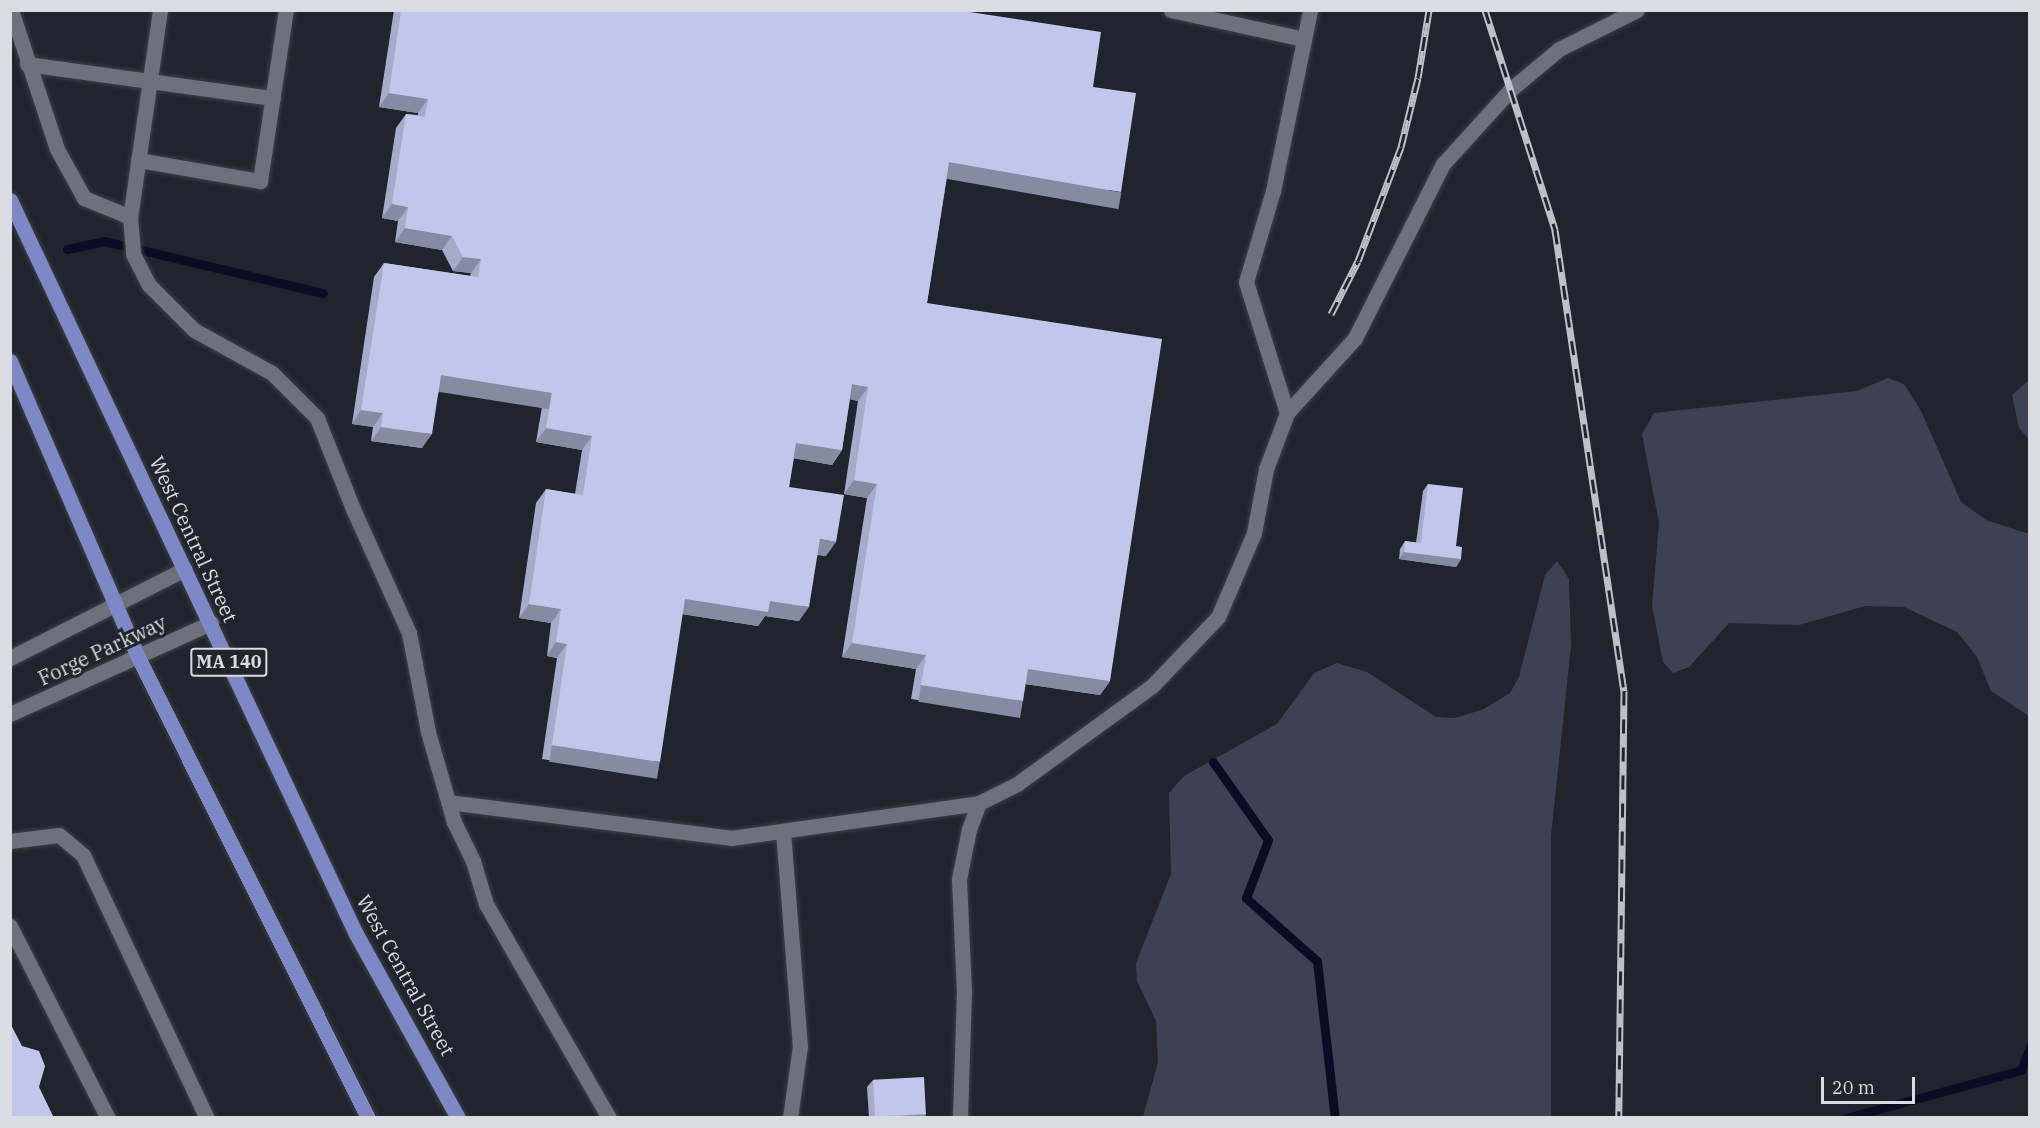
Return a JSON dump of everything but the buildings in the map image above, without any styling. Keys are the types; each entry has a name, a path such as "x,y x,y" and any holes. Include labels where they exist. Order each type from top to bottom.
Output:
{"main road":[{"name":"West Central Street","path":"10,200 356,934 458,1118"},
{"path":"10,361 138,657 368,1118"}],"street":[{"path":"11,10 57,149 84,198 130,217"},
{"path":"160,10 130,217 133,254 149,285 194,330 272,373 317,418 353,509 410,633 428,732 448,802 486,904 609,1118"},
{"path":"138,160 260,181 286,10"},
{"path":"1171,10 1304,39"},
{"path":"1287,413 1246,282 1273,191 1310,10"},
{"path":"448,802 731,838 979,803 1017,784 1152,686 1218,617 1254,533 1266,469 1287,413 1355,338 1443,164 1510,90 1559,49 1637,10"},
{"path":"27,64 273,98"},
{"name":"Forge Parkway","path":"10,658 114,603 185,569"},
{"name":"Forge Parkway","path":"10,714 211,623"},
{"path":"960,1118 964,993 959,879 969,829 979,803"},
{"path":"783,831 800,1046 790,1118"},
{"path":"10,841 59,835 83,855 207,1118"},
{"path":"10,926 108,1118"}],"shaded area":[{"path":"1888,378 1904,384 1921,411 1961,502 1986,520 2029,534 2029,716 1991,691 1977,657 1957,632 1904,607 1865,606 1799,625 1729,623 1689,667 1673,673 1663,662 1652,606 1659,523 1642,434 1654,413 1857,391"},
{"path":"2029,380 2029,439 2019,428 2012,395"},
{"path":"1557,561 1569,579 1571,646 1551,836 1551,1117 1143,1117 1158,1062 1156,1021 1137,981 1136,963 1171,874 1169,793 1184,776 1277,724 1314,673 1337,663 1367,672 1436,717 1455,718 1484,709 1510,693 1519,677 1545,575"}],"waterway":[{"path":"67,249 104,241 323,293"},
{"path":"1213,762 1268,840 1246,898 1317,961 1335,1118"},
{"path":"1846,1118 2021,1070 2030,1046"}],"railway":[{"path":"1331,314 1358,261 1401,147 1418,78 1429,10"},
{"path":"1485,10 1555,230 1624,691 1619,1118"}]}
